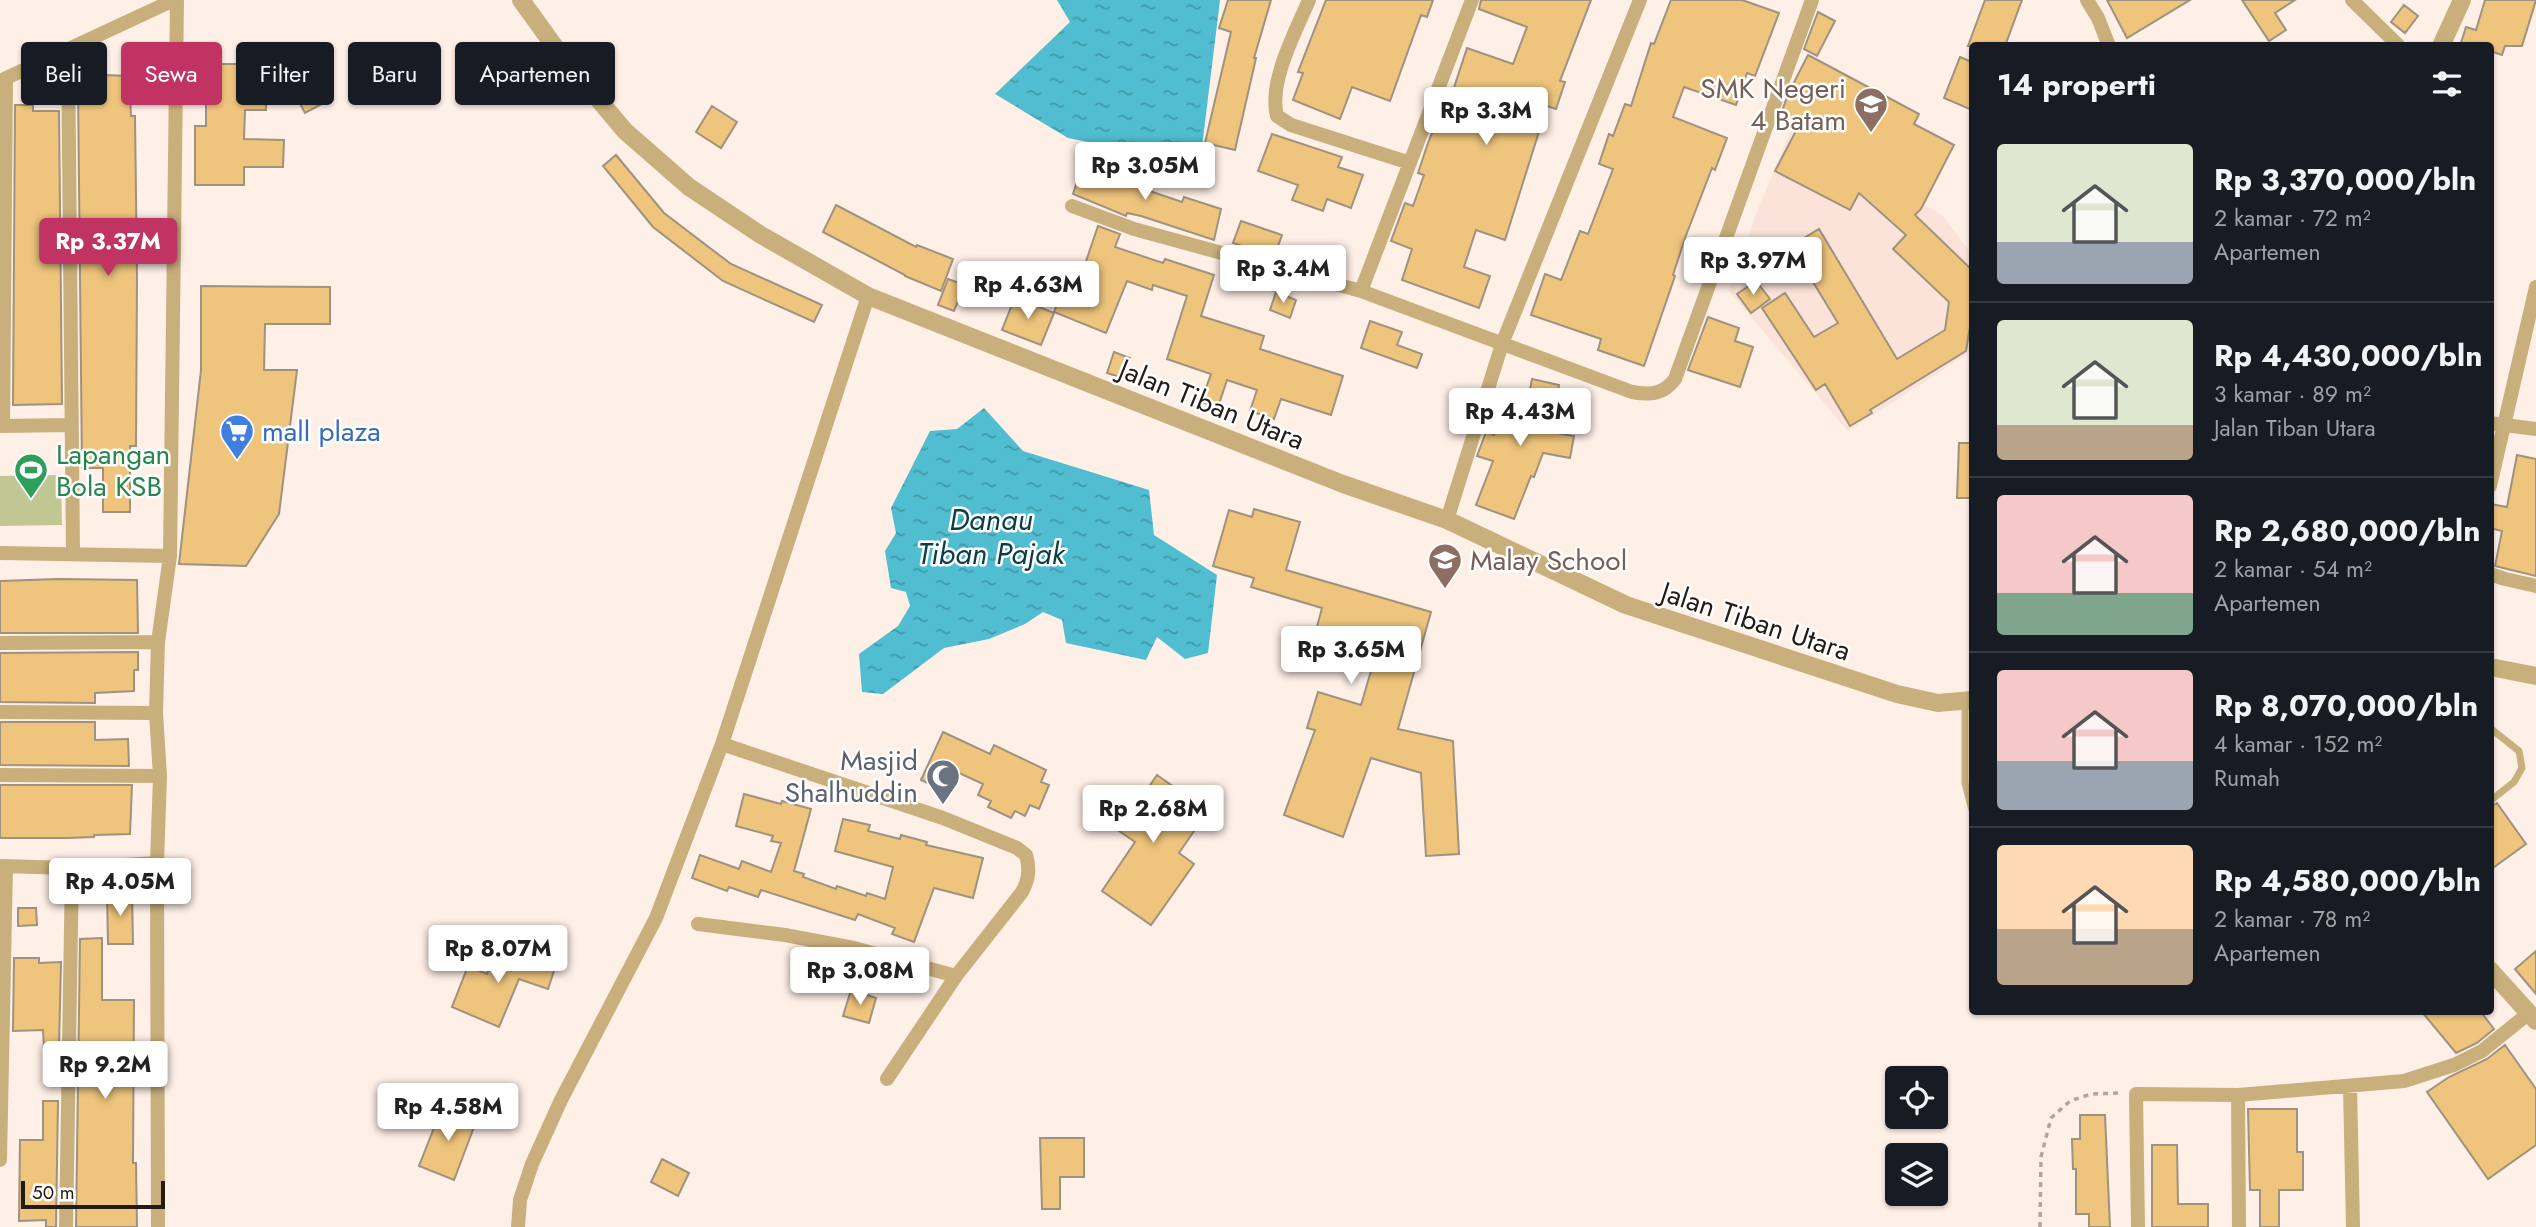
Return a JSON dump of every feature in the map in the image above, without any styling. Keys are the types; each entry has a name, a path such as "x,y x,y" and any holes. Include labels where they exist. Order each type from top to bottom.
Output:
{"street":[{"path":"83,42 176,0 170,556 158,642 156,713 160,776 157,863 158,1227"},
{"name":"Jalan Tiban Utara","path":"521,0 560,54 625,131 680,179 721,210 761,235 868,296 1343,484 1447,520 1600,594 1663,619 1897,694 1938,703 1968,701"},
{"path":"1309,0 1284,60 1275,95 1277,116 1291,125 1410,163"},
{"path":"1361,291 1472,0"},
{"path":"1447,520 1502,344 1640,0"},
{"path":"1072,206 1134,229 1361,291 1632,392 1649,395 1669,388 1675,379 1812,0"},
{"path":"2087,0 2107,42"},
{"path":"2352,0 2395,42"},
{"path":"2443,42 2462,0"},
{"path":"21,71 3,80 1,426 71,425"},
{"path":"68,105 73,553"},
{"path":"2494,471 2536,286"},
{"path":"518,1227 520,1200 532,1164 561,1100 656,918 722,744 868,296"},
{"path":"2494,424 2536,429"},
{"path":"0,553 170,556"},
{"path":"2494,575 2536,586"},
{"path":"0,643 158,642"},
{"path":"2494,668 2536,676"},
{"path":"0,712 156,713"},
{"path":"722,744 943,818 1017,848 1026,855 1027,882 1022,892 956,976 887,1079"},
{"path":"0,775 160,776"},
{"path":"0,1160 3,866 72,868 157,863"},
{"path":"66,1227 72,868"},
{"path":"698,924 785,935 854,948 956,976"},
{"path":"2138,1227 2136,1094 2238,1095 2350,1087 2404,1081 2454,1065 2482,1051 2532,1017 2494,974"},
{"path":"2350,1087 2353,1227"},
{"path":"2238,1095 2239,1227"}],"lane":[{"path":"1968,701 1965,783 1969,798"},
{"path":"2494,731 2519,751 2522,768 2519,776 2494,798"}],"path":[{"path":"2040,1227 2041,1157 2051,1118 2070,1101 2091,1094 2136,1094"}],"shaded area":[{"path":"1792,128 1872,171 1944,217 1969,251 1969,353 1848,431 1728,290"}],"green space":[{"name":"Lapangan Bola KSB","path":"61,475 62,525 0,526 0,476"}],"water":[{"path":"1057,0 1220,0 1200,163 1068,138 995,94 1070,22"},
{"name":"Danau Tiban Pajak","path":"984,408 1023,451 1149,490 1154,535 1217,575 1208,653 1185,659 1157,637 1146,660 1066,643 1062,620 1043,612 1025,624 989,639 944,648 883,694 862,692 859,654 898,626 910,606 906,592 891,588 885,551 896,533 891,508 930,431 957,429"}],"building":[{"path":"1228,0 1271,0 1254,58 1235,150 1205,143 1231,32 1219,28"},
{"path":"1326,0 1433,0 1427,17 1421,15 1390,101 1352,87 1340,119 1293,100 1303,73 1298,72"},
{"path":"1481,0 1591,0 1560,81 1565,82 1556,109 1547,106 1505,240 1476,230 1464,267 1490,276 1479,308 1402,280 1412,249 1391,241 1405,203 1413,206 1424,175 1418,173 1428,143 1440,113 1445,115 1467,48 1513,64 1527,27 1479,9"},
{"path":"1671,0 1742,0 1779,13 1755,76 1747,73 1736,105 1684,87 1673,117 1727,138 1715,170 1712,168 1685,238 1644,366 1598,350 1601,339 1531,315 1545,274 1561,280 1580,231 1588,234 1613,169 1599,164 1609,134 1613,136 1625,104 1631,106 1651,43 1654,44"},
{"path":"1985,0 2022,0 2006,42 1969,42"},
{"path":"2107,0 2190,0 2127,38"},
{"path":"2242,0 2295,0 2275,13 2286,30 2269,41"},
{"path":"2485,0 2536,0 2522,46 2505,46 2502,55 2494,52 2494,42 2461,42 2466,27 2476,30"},
{"path":"2404,5 2418,16 2405,33 2391,22"},
{"path":"1818,12 1835,21 1817,56 1804,49"},
{"path":"1808,55 1919,114 1914,124 1954,145 1921,209 1915,215 1969,267 1969,333 1966,351 1870,410 1872,413 1850,426 1825,384 1816,390 1762,308 1785,293 1814,337 1838,323 1791,246 1819,229 1897,359 1945,330 1949,302 1893,249 1906,235 1859,193 1850,210 1775,171 1797,129 1779,119"},
{"path":"1960,57 1969,61 1969,109 1944,98"},
{"path":"222,64 236,64 236,105 266,105 266,110 245,110 244,139 284,140 283,167 244,167 244,185 195,185 195,126 206,126 206,105 222,105"},
{"path":"107,75 121,76 121,105 130,105 131,116 135,116 136,446 130,446 130,512 103,512 103,468 82,468 78,105 107,105"},
{"path":"15,105 33,105 33,111 59,111 62,404 13,405"},
{"path":"301,105 320,105 305,113"},
{"path":"712,106 737,122 721,148 696,132"},
{"path":"1272,134 1342,157 1338,167 1363,175 1351,208 1327,199 1323,211 1292,200 1298,185 1258,171"},
{"path":"616,155 664,213 731,264 822,305 814,322 723,281 653,227 603,166"},
{"path":"1084,160 1125,175 1123,182 1182,202 1184,197 1221,209 1214,240 1141,216 1127,213 1126,216 1073,194"},
{"path":"836,205 916,247 917,245 953,259 941,291 905,276 823,232"},
{"path":"1241,221 1282,235 1274,257 1233,243"},
{"path":"1098,226 1120,234 1115,247 1163,263 1165,259 1214,275 1201,316 1264,336 1260,349 1343,376 1331,415 1281,399 1274,419 1250,411 1257,390 1227,380 1218,407 1201,402 1211,374 1167,359 1187,296 1153,285 1152,290 1127,281 1106,333 1054,312 1070,272 1081,276"},
{"path":"948,279 965,285 954,311 938,305"},
{"path":"1756,281 1770,299 1751,313 1737,294"},
{"name":"mall plaza","path":"201,286 330,287 330,324 265,324 264,370 297,370 279,514 246,566 179,564 201,370"},
{"path":"1276,292 1296,300 1290,318 1270,310"},
{"path":"1015,297 1054,313 1041,345 1002,330"},
{"path":"1708,317 1739,328 1735,341 1753,347 1740,387 1688,370"},
{"path":"1370,321 1402,332 1397,345 1422,354 1417,368 1361,348"},
{"path":"1114,352 1130,358 1123,378 1107,373"},
{"path":"1532,379 1559,385 1550,432 1574,436 1570,458 1543,453 1514,519 1476,505 1493,461 1477,456 1486,432 1494,435 1502,399 1527,405"},
{"path":"1959,443 1969,443 1969,498 1957,498"},
{"path":"2517,455 2536,459 2536,576 2495,566 2502,531 2494,529 2494,505 2507,507"},
{"name":"Malay School","path":"1254,509 1300,522 1286,570 1431,612 1398,729 1453,741 1459,854 1426,856 1421,773 1371,758 1343,837 1284,815 1315,730 1307,728 1318,692 1361,705 1371,671 1310,653 1322,608 1251,587 1254,578 1213,566 1229,510 1252,517"},
{"path":"137,580 138,633 0,633 0,581"},
{"path":"138,652 138,670 134,670 134,691 95,693 95,703 0,702 0,653"},
{"path":"0,722 95,722 95,740 128,739 129,766 0,765"},
{"path":"943,732 990,754 994,745 1046,770 1041,782 1049,785 1039,809 1030,805 1025,816 1015,811 1011,818 988,807 991,801 978,795 983,784 955,771 945,791 921,780"},
{"path":"1157,775 1194,801 1203,789 1216,799 1179,853 1194,864 1151,925 1102,891 1135,842 1096,815 1115,788 1138,803"},
{"path":"0,785 132,785 130,834 0,838"},
{"path":"744,794 811,809 794,871 804,874 803,877 836,889 837,886 885,899 893,867 835,851 843,819 870,825 868,831 900,839 901,835 927,842 926,845 983,858 973,898 934,888 914,942 892,934 895,928 858,914 855,920 761,890 758,897 729,887 727,891 692,878 700,855 739,869 742,861 771,872 781,843 771,841 773,836 736,826"},
{"path":"2497,803 2526,844 2494,867 2494,805"},
{"path":"107,893 132,893 133,944 108,944"},
{"path":"18,908 36,908 37,925 18,926"},
{"path":"102,938 102,1000 134,1000 133,1163 136,1163 137,1227 76,1227 80,939"},
{"path":"496,948 555,968 548,989 519,979 499,1027 452,1007 468,966 487,974"},
{"path":"2536,951 2536,994 2515,969"},
{"path":"14,958 39,958 39,963 61,962 59,1047 44,1048 43,1030 13,1031"},
{"path":"851,990 876,998 869,1023 843,1016"},
{"path":"2424,1015 2483,1015 2494,1029 2477,1043 2456,1053"},
{"path":"2505,1045 2536,1089 2536,1145 2488,1179 2427,1092 2449,1077 2487,1059"},
{"path":"43,1101 58,1101 56,1227 46,1227 46,1220 19,1221 20,1140 43,1140"},
{"path":"443,1105 477,1119 454,1180 419,1166"},
{"path":"2248,1109 2297,1109 2297,1152 2303,1152 2303,1190 2279,1190 2279,1227 2260,1227 2260,1190 2250,1190"},
{"path":"2080,1115 2105,1115 2110,1227 2089,1227 2089,1214 2076,1214 2076,1169 2073,1169 2072,1139 2080,1139"},
{"path":"1040,1138 1084,1138 1084,1177 1060,1177 1060,1209 1042,1209"},
{"path":"2152,1145 2177,1145 2178,1204 2208,1204 2208,1227 2152,1227"},
{"path":"662,1159 689,1173 678,1196 651,1182"}],"place":[{"name":"SMK Negeri 4 Batam","path":"1871,134"},
{"name":"mall plaza","path":"237,461"},
{"name":"Lapangan Bola KSB","path":"31,500"},
{"name":"Malay School","path":"1445,590"},
{"name":"Masjid Shalhuddin","path":"943,806"}]}
